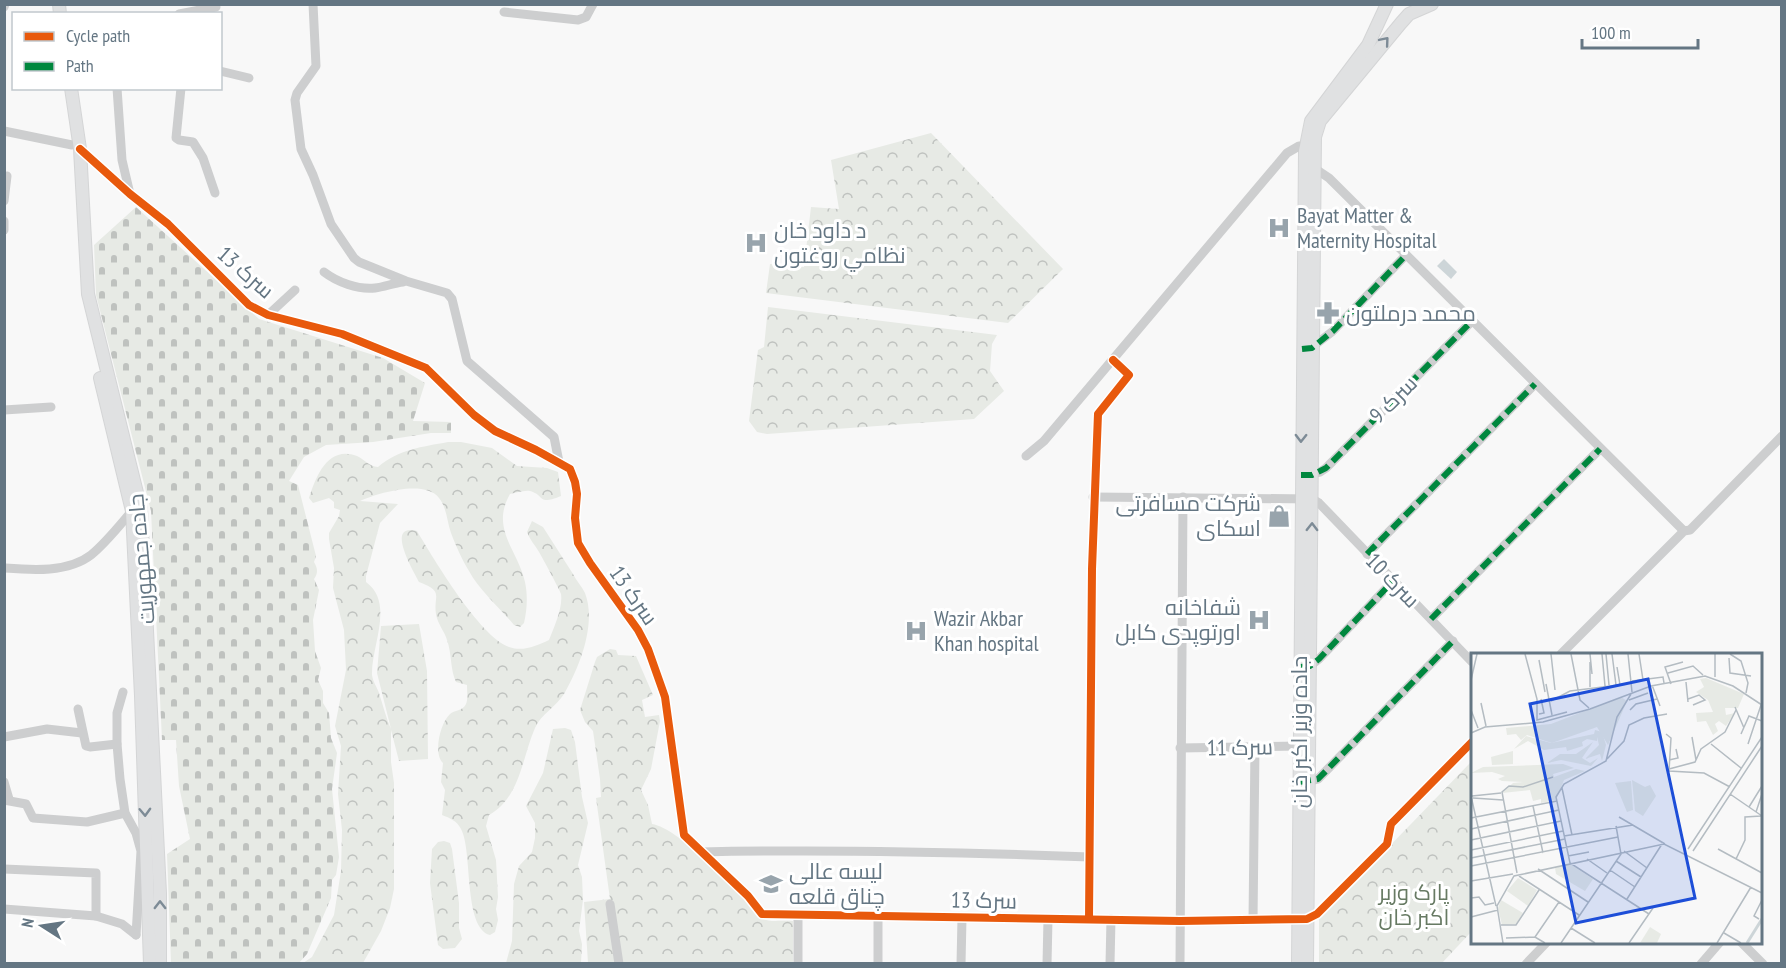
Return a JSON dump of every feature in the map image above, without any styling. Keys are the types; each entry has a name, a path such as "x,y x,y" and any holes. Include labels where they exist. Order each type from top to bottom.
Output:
{"main road":[{"path":"1307,963 1303,919 1311,121 1368,45 1388,4"},
{"path":"1307,348 1314,168 1310,147 1320,121 1380,47 1409,14 1432,4"},
{"name":"جاده جمهوریت","path":"64,90 76,147 80,295 132,511 150,963"},
{"name":"جاده جمهوریت","path":"71,90 87,294 141,508 160,893 160,963"},
{"name":"جاده وزیر اکبر خان","path":"1304,782 1299,746 1305,667"},
{"path":"1298,963 1303,919"}],"street":[{"path":"313,4 316,66 297,93 295,100 301,149 313,174 330,224 359,262 406,281 437,289 452,298 467,361 554,437 559,462"},
{"path":"504,12 578,20 586,17 593,4"},
{"path":"188,12 216,7"},
{"path":"222,71 249,78"},
{"path":"117,90 122,160 129,194"},
{"path":"181,90 176,138 193,142 203,158 215,193"},
{"path":"4,131 76,147"},
{"path":"1026,456 1044,441 1287,153 1299,146 1310,147"},
{"name":"سرک 13","path":"76,147 129,194 168,224 249,305 268,315 342,334 426,368 474,415 495,431 570,469 575,482 578,543 638,630 648,649 665,697 684,836 748,896 762,914 1180,921 1303,919"},
{"path":"1314,168 1329,178 1684,531"},
{"path":"4,201 7,176"},
{"path":"4,221 4,230"},
{"path":"1307,348 1333,331 1406,255"},
{"path":"324,272 332,279 370,288 406,281"},
{"path":"268,315 295,290"},
{"name":"سرک 9","path":"1307,475 1326,468 1472,321"},
{"path":"1089,919 1093,497 1098,414 1129,375 1113,360"},
{"path":"1367,554 1535,384"},
{"path":"4,410 51,407"},
{"path":"1562,653 1684,531 1690,530 1782,436"},
{"path":"1431,619 1600,449"},
{"path":"1093,497 1307,499"},
{"path":"1180,963 1183,497"},
{"name":"سرک 10","path":"1307,499 1319,503 1393,582 1471,660"},
{"path":"4,568 48,569 77,563 91,555 132,511"},
{"path":"1305,667 1393,582"},
{"path":"1304,782 1318,779 1453,640"},
{"path":"4,909 96,916 122,924 136,935 141,851 136,833 124,813 117,744 117,713 123,692"},
{"path":"78,710 86,746 117,744"},
{"path":"4,737 47,729 82,732"},
{"path":"1303,919 1317,914 1387,844 1391,824 1471,744"},
{"name":"سرک 11","path":"1180,748 1299,746"},
{"path":"1253,921 1255,747"},
{"path":"4,782 7,800 26,804 33,818 87,822 124,813"},
{"path":"701,852 806,849 929,850 1090,857"},
{"path":"4,869 96,873 96,916"},
{"path":"137,900 149,893"},
{"path":"610,904 619,963"},
{"path":"798,915 798,963"},
{"path":"878,917 878,963"},
{"path":"962,918 962,963"},
{"path":"1047,963 1048,919"},
{"path":"1110,963 1111,919"},
{"path":"1526,963 1545,944"},
{"path":"1701,963 1718,944"},
{"path":"1744,944 1763,963"}],"green space":[{"path":"931,133 1063,269 1008,323 766,293 770,264 804,267 811,207 839,209 831,160"},
{"path":"136,207 259,319 383,358 425,383 413,421 451,422 451,433 431,433 373,442 326,445 304,457 289,481 298,485 316,556 314,562 317,571 314,579 319,590 313,620 315,651 321,668 318,680 323,691 323,703 329,713 331,738 337,753 332,789 339,857 336,875 332,880 331,898 307,954 299,963 171,963 167,854 190,839 179,786 176,740 162,740 151,511 96,295 94,245"},
{"path":"768,307 997,335 992,344 990,371 1004,391 974,419 767,434 757,432 749,421 758,350 764,347"},
{"path":"448,442 492,448 517,466 547,468 558,472 561,496 545,500 535,493 523,491 510,494 505,507 504,529 522,570 526,587 526,613 524,623 520,627 514,625 473,578 455,543 444,506 432,492 413,488 401,489 360,501 398,504 380,523 366,576 366,582 375,591 379,601 380,613 372,675 391,729 377,673 381,626 419,624 427,671 428,759 399,761 391,730 391,762 394,783 394,889 381,931 363,963 303,963 312,957 334,915 341,871 342,830 338,794 341,746 335,726 346,670 344,630 333,588 334,568 329,539 329,533 340,510 334,508 334,502 329,498 313,503 309,498 320,472 331,459 338,455 357,456 378,467 403,452"},
{"path":"532,521 543,527 585,593 589,618 588,632 575,672 564,694 535,728 514,788 499,808 489,815 486,826 496,860 498,897 496,909 498,920 495,932 490,935 481,929 476,919 472,904 465,840 461,829 455,822 442,815 445,790 441,782 443,763 438,753 439,738 446,718 466,704 467,685 456,682 454,677 449,645 437,617 435,592 419,582 407,559 402,541 403,534 407,530 417,531 471,613 497,640 509,647 524,649 549,640 561,605 561,594 558,587 527,532"},
{"path":"610,649 616,650 618,655 636,656 653,695 642,700 645,717 659,715 660,721 651,769 641,790 648,805 652,824 663,828 689,846 762,919 793,921 793,963 588,963 584,902 610,899 596,798 601,797 593,731 585,722 580,710 597,657"},
{"path":"553,729 571,730 575,742 582,797 588,823 578,865 582,877 583,900 579,931 582,944 581,963 506,963 512,941 514,884 519,866 532,852 535,838 535,823 526,806 543,773"},
{"name":"پارک وزیر اکبر خان","path":"1470,763 1471,932 1442,963 1319,963 1319,919"},
{"path":"438,842 450,843 452,849 462,939 455,948 443,949 438,945 430,883 432,849"}],"shaded area":[{"path":"1444,259 1457,272 1451,279 1437,266"}],"marked path":[{"path":"1302,349 1312,348 1333,331 1406,255"},
{"path":"1301,475 1312,475 1326,468 1472,321"},
{"path":"1367,554 1535,384"},
{"path":"1431,619 1600,449"},
{"path":"1300,667 1310,666 1319,659 1393,581"},
{"path":"1299,782 1318,779 1453,641"}],"cycle path":[{"path":"80,149 130,194 168,224 249,305 268,315 342,334 426,368 474,415 495,431 570,469 577,494 575,518 578,543 638,630 648,649 665,697 684,835 748,896 762,914 1180,921 1307,919 1317,914 1387,844 1391,824 1471,743"},
{"path":"1089,919 1092,569 1098,414 1129,375 1113,360"}],"place":[{"name":"Bayat Matter & Maternity Hospital","path":"1279,228"},
{"name":"د داود خان نظامي روغتون","path":"756,243"},
{"name":"محمد درملتون","path":"1328,313"},
{"name":"شرکت مسافرتی اسکای","path":"1279,516"},
{"name":"شفاخانه اورتوپدی کابل","path":"1259,620"},
{"name":"Wazir Akbar Khan hospital","path":"916,631"},
{"name":"لیسه عالی چناق قلعه","path":"771,884"}]}
